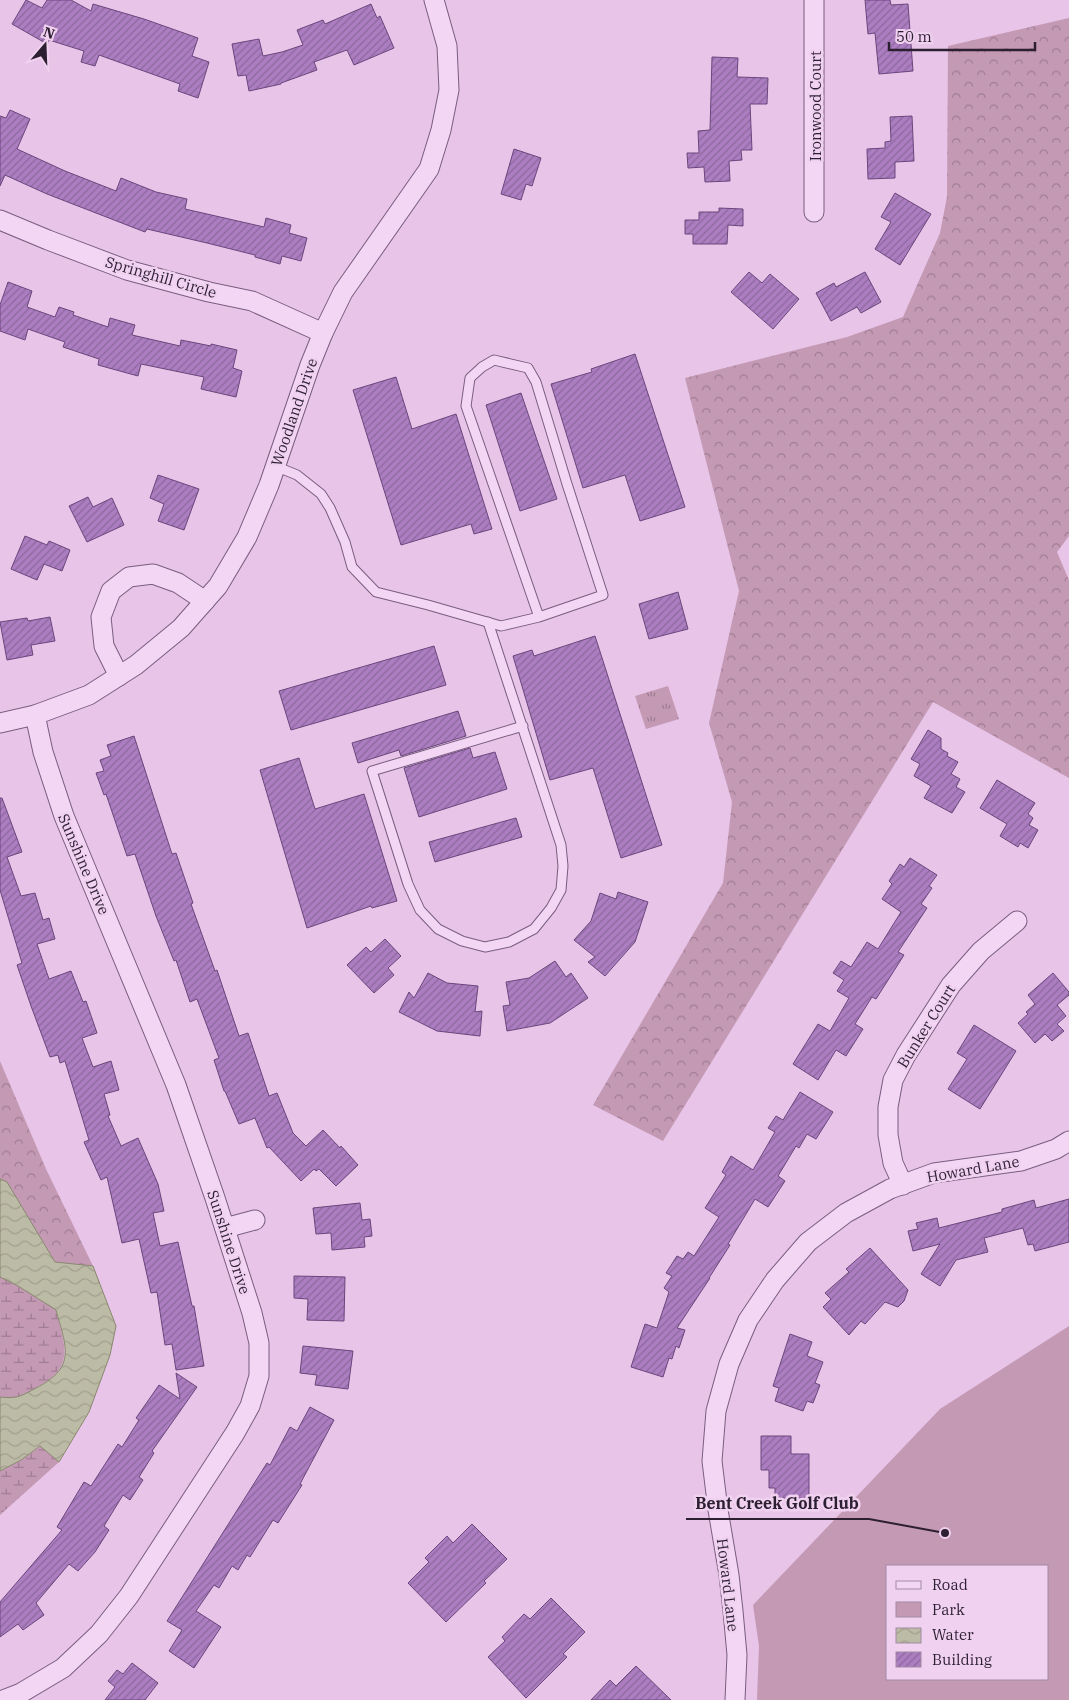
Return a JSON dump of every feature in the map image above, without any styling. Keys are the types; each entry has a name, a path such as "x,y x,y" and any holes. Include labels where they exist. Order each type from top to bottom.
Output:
{"street":[{"name":"Woodland Drive","path":"0,723 35,715 89,695 136,665 181,628 218,586 247,537 276,466 310,364 343,292 429,169 442,130 449,90 447,46 434,0"},
{"name":"Ironwood Court","path":"814,0 814,212"},
{"name":"Springhill Circle","path":"0,220 127,270 209,292 252,301 323,333"},
{"path":"119,676 104,646 101,617 111,591 129,577 153,574 178,583 205,601"},
{"name":"Sunshine Drive","path":"3,1700 21,1693 63,1668 99,1634 129,1596 235,1433 250,1406 259,1376 259,1343 252,1313 225,1228 176,1085 64,816 43,752 35,715"},
{"name":"Bunker Court","path":"903,1184 893,1163 888,1135 888,1107 894,1080 906,1055 951,985 981,951 1017,921"},
{"name":"Howard Lane","path":"735,1700 737,1654 733,1611 712,1461 716,1411 729,1364 748,1320 774,1280 808,1242 846,1212 890,1189 934,1173 1021,1161 1069,1141"},
{"path":"225,1228 255,1220"}],"lane":[{"path":"276,466 297,475 321,494 330,508 345,542 352,567 376,592 501,626 539,617 603,595 536,382 528,368 494,360 482,367 470,378 466,406 539,617"},
{"path":"488,622 523,726 561,845 563,866 561,890 551,908 534,929 509,942 485,947 462,942 438,929 420,910 408,884 372,772 523,726"}],"green space":[{"path":"1069,18 1069,536 1057,552 1069,580 1069,778 933,702 663,1141 593,1105 723,883 732,802 709,723 739,591 685,378 847,337 903,317 940,233 947,197 948,46"},
{"path":"668,686 679,719 646,729 635,696"},
{"path":"0,1061 46,1169 93,1266 55,1262 7,1183 0,1179"},
{"path":"0,1277 56,1310 64,1345 62,1364 49,1380 23,1395 11,1398 0,1397"},
{"path":"1069,1326 1069,1700 757,1700 759,1646 753,1605 940,1409"},
{"path":"41,1446 59,1462 0,1515 0,1471 21,1460"}],"water":[{"path":"0,1179 7,1182 55,1262 93,1266 116,1326 110,1355 89,1412 59,1462 40,1446 21,1460 0,1471 0,1397 11,1398 19,1396 49,1380 58,1372 63,1364 65,1345 56,1310 0,1277"}],"building":[{"path":"26,0 42,8 47,0 71,0 91,11 93,4 198,38 192,56 209,62 198,98 178,91 180,84 99,55 95,66 81,62 84,51 49,40 47,44 12,24"},
{"path":"865,0 890,0 891,5 908,4 913,71 879,74 875,33 868,34"},
{"path":"371,4 377,18 380,16 394,48 354,65 347,50 314,62 317,70 281,84 249,91 246,75 238,76 232,44 259,39 263,56 282,52 303,45 297,30 323,20 325,24"},
{"path":"712,57 738,58 737,77 768,78 767,104 750,104 752,150 741,150 742,160 729,161 730,181 705,182 704,167 688,168 687,153 699,153 698,131 710,130"},
{"path":"10,110 30,119 17,149 65,171 116,191 121,178 156,192 187,199 185,209 264,227 266,218 291,225 289,233 307,238 301,261 282,256 280,264 255,257 255,255 207,243 147,229 145,232 47,194 5,175 0,186 0,116 6,118"},
{"path":"912,116 914,161 895,162 895,178 868,179 867,149 885,148 885,142 891,141 890,117"},
{"path":"514,149 541,158 532,186 526,184 521,200 501,194"},
{"path":"895,193 931,214 900,265 875,249 891,222 881,217"},
{"path":"719,208 743,209 743,226 728,225 727,244 693,244 693,234 685,234 685,220 699,220 699,212 719,212"},
{"path":"749,272 762,283 770,274 799,299 773,329 731,292"},
{"path":"865,272 881,302 861,313 857,307 831,321 816,293 834,283 836,287"},
{"path":"8,282 32,291 27,307 55,317 59,307 74,312 73,315 108,327 110,318 135,325 132,335 180,346 181,340 237,350 233,368 242,371 236,397 201,389 204,377 141,364 138,376 98,365 99,359 63,347 65,342 28,329 25,340 0,331 0,305"},
{"path":"635,354 685,507 640,521 625,475 583,488 551,384 592,372 591,369"},
{"path":"396,377 412,429 456,414 492,529 474,534 471,524 401,545 353,390"},
{"path":"521,393 557,499 520,511 486,405"},
{"path":"158,475 199,489 184,530 158,521 164,504 150,498"},
{"path":"88,497 93,507 112,498 124,525 87,542 69,506"},
{"path":"25,536 47,545 49,541 70,550 62,571 44,564 37,580 11,569"},
{"path":"678,592 688,629 649,639 639,604"},
{"path":"50,617 55,641 31,645 33,655 7,660 0,622 27,618 28,621"},
{"path":"595,636 662,845 621,858 593,768 550,780 513,656 532,650 534,656"},
{"path":"434,646 446,685 291,730 279,691"},
{"path":"458,711 466,736 401,756 399,750 358,763 352,743"},
{"path":"928,730 941,738 941,749 948,753 947,756 958,762 951,774 960,779 956,787 965,792 952,813 924,798 931,786 914,776 920,764 911,759"},
{"path":"134,736 172,854 176,853 193,903 191,904 215,971 217,970 239,1036 248,1033 269,1096 277,1093 293,1133 306,1146 323,1130 358,1165 336,1186 319,1169 316,1171 314,1169 301,1181 269,1147 267,1148 255,1118 239,1124 224,1091 214,1060 219,1058 197,999 190,1002 176,960 174,961 156,916 135,854 127,856 106,794 104,795 96,773 104,771 100,760 111,756 107,745"},
{"path":"470,748 473,758 495,752 507,789 419,817 404,768"},
{"path":"299,758 315,809 364,794 397,901 372,908 371,906 307,928 260,770"},
{"path":"997,780 1035,803 1028,814 1033,818 1029,825 1038,830 1028,848 1020,843 1018,847 1000,836 1007,824 980,808"},
{"path":"0,798 2,798 22,852 7,857 21,896 35,893 43,920 49,918 55,939 37,944 49,979 71,971 83,1002 86,1001 97,1033 82,1038 93,1067 111,1061 119,1090 104,1094 110,1115 108,1116 121,1146 138,1138 158,1184 164,1211 153,1213 160,1246 178,1242 192,1306 194,1306 204,1366 176,1370 172,1344 165,1345 157,1292 151,1293 139,1239 122,1243 107,1177 101,1180 84,1142 89,1140 65,1061 60,1063 58,1055 50,1057 31,1006 17,965 22,963 0,890"},
{"path":"516,818 522,837 435,862 429,842"},
{"path":"910,858 937,875 929,886 932,888 921,904 927,908 898,952 904,955 876,999 872,997 855,1024 863,1029 846,1056 836,1050 818,1080 793,1064 818,1024 830,1031 849,998 837,991 844,980 833,973 841,961 851,967 867,942 878,949 901,912 882,899 892,884 889,881 900,864 904,867"},
{"path":"618,892 648,902 635,942 605,976 588,962 595,957 574,940 591,921 600,893 616,899"},
{"path":"385,939 401,956 388,968 394,975 374,993 347,965 366,947 371,952"},
{"path":"555,961 566,977 571,973 588,998 550,1023 507,1031 503,1006 510,1005 506,982 529,978"},
{"path":"428,973 447,983 478,986 475,1012 482,1011 480,1036 437,1031 399,1012 409,992 414,998"},
{"path":"1053,973 1069,992 1069,995 1057,1005 1066,1016 1057,1024 1064,1031 1052,1041 1045,1034 1035,1043 1018,1023 1035,1004 1028,995"},
{"path":"974,1025 1016,1051 980,1109 948,1089 967,1059 957,1053"},
{"path":"800,1092 833,1112 816,1139 807,1134 799,1148 796,1146 778,1176 785,1181 768,1207 755,1199 728,1244 730,1245 677,1328 685,1330 679,1348 676,1346 672,1359 669,1358 663,1377 631,1367 645,1324 657,1328 669,1292 664,1288 672,1276 666,1273 677,1256 683,1259 688,1252 694,1256 719,1217 705,1208 726,1175 722,1172 731,1156 753,1170 775,1132 768,1128 776,1116 783,1120"},
{"path":"1069,1199 1069,1242 1035,1251 1033,1244 1028,1245 1023,1228 984,1238 988,1252 956,1260 940,1286 921,1274 940,1244 913,1251 908,1231 918,1229 916,1223 937,1218 939,1228 1002,1212 1002,1209 1034,1200 1036,1208"},
{"path":"360,1203 362,1220 370,1219 372,1236 364,1237 365,1247 332,1250 331,1233 316,1234 313,1208"},
{"path":"870,1248 908,1290 904,1301 898,1307 885,1302 865,1324 861,1321 849,1335 823,1307 831,1299 825,1293 849,1272 846,1269"},
{"path":"294,1276 345,1277 344,1321 307,1320 308,1299 294,1298"},
{"path":"790,1334 812,1342 807,1356 823,1362 815,1383 820,1385 813,1403 807,1401 803,1411 775,1401 779,1388 773,1386"},
{"path":"303,1346 353,1351 348,1389 315,1385 317,1375 300,1373"},
{"path":"176,1373 197,1387 152,1451 154,1453 139,1477 143,1480 130,1500 123,1495 104,1526 109,1530 95,1552 78,1571 69,1564 36,1603 44,1615 23,1630 18,1624 0,1637 0,1602 62,1530 57,1527 84,1482 91,1486 118,1444 122,1447 139,1420 136,1418 159,1385 180,1399"},
{"path":"310,1407 334,1420 300,1484 302,1485 278,1523 273,1520 250,1557 247,1555 238,1570 232,1566 219,1588 214,1585 196,1611 221,1627 194,1668 169,1651 182,1630 167,1621 267,1463 270,1465 290,1427 297,1431"},
{"path":"761,1436 791,1436 791,1454 809,1454 809,1498 775,1498 775,1488 769,1488 769,1470 761,1470"},
{"path":"472,1524 507,1559 484,1581 486,1583 446,1622 408,1583 429,1562 425,1558 447,1536 453,1543"},
{"path":"551,1598 585,1632 563,1654 567,1657 526,1698 488,1657 505,1641 502,1637 524,1614 530,1619"},
{"path":"132,1663 158,1683 145,1700 105,1700 115,1687 108,1681 117,1670 123,1674"},
{"path":"636,1666 671,1700 591,1700 610,1680 616,1686"}],"place":[{"name":"Bent Creek Golf Club","path":"945,1533"}]}
